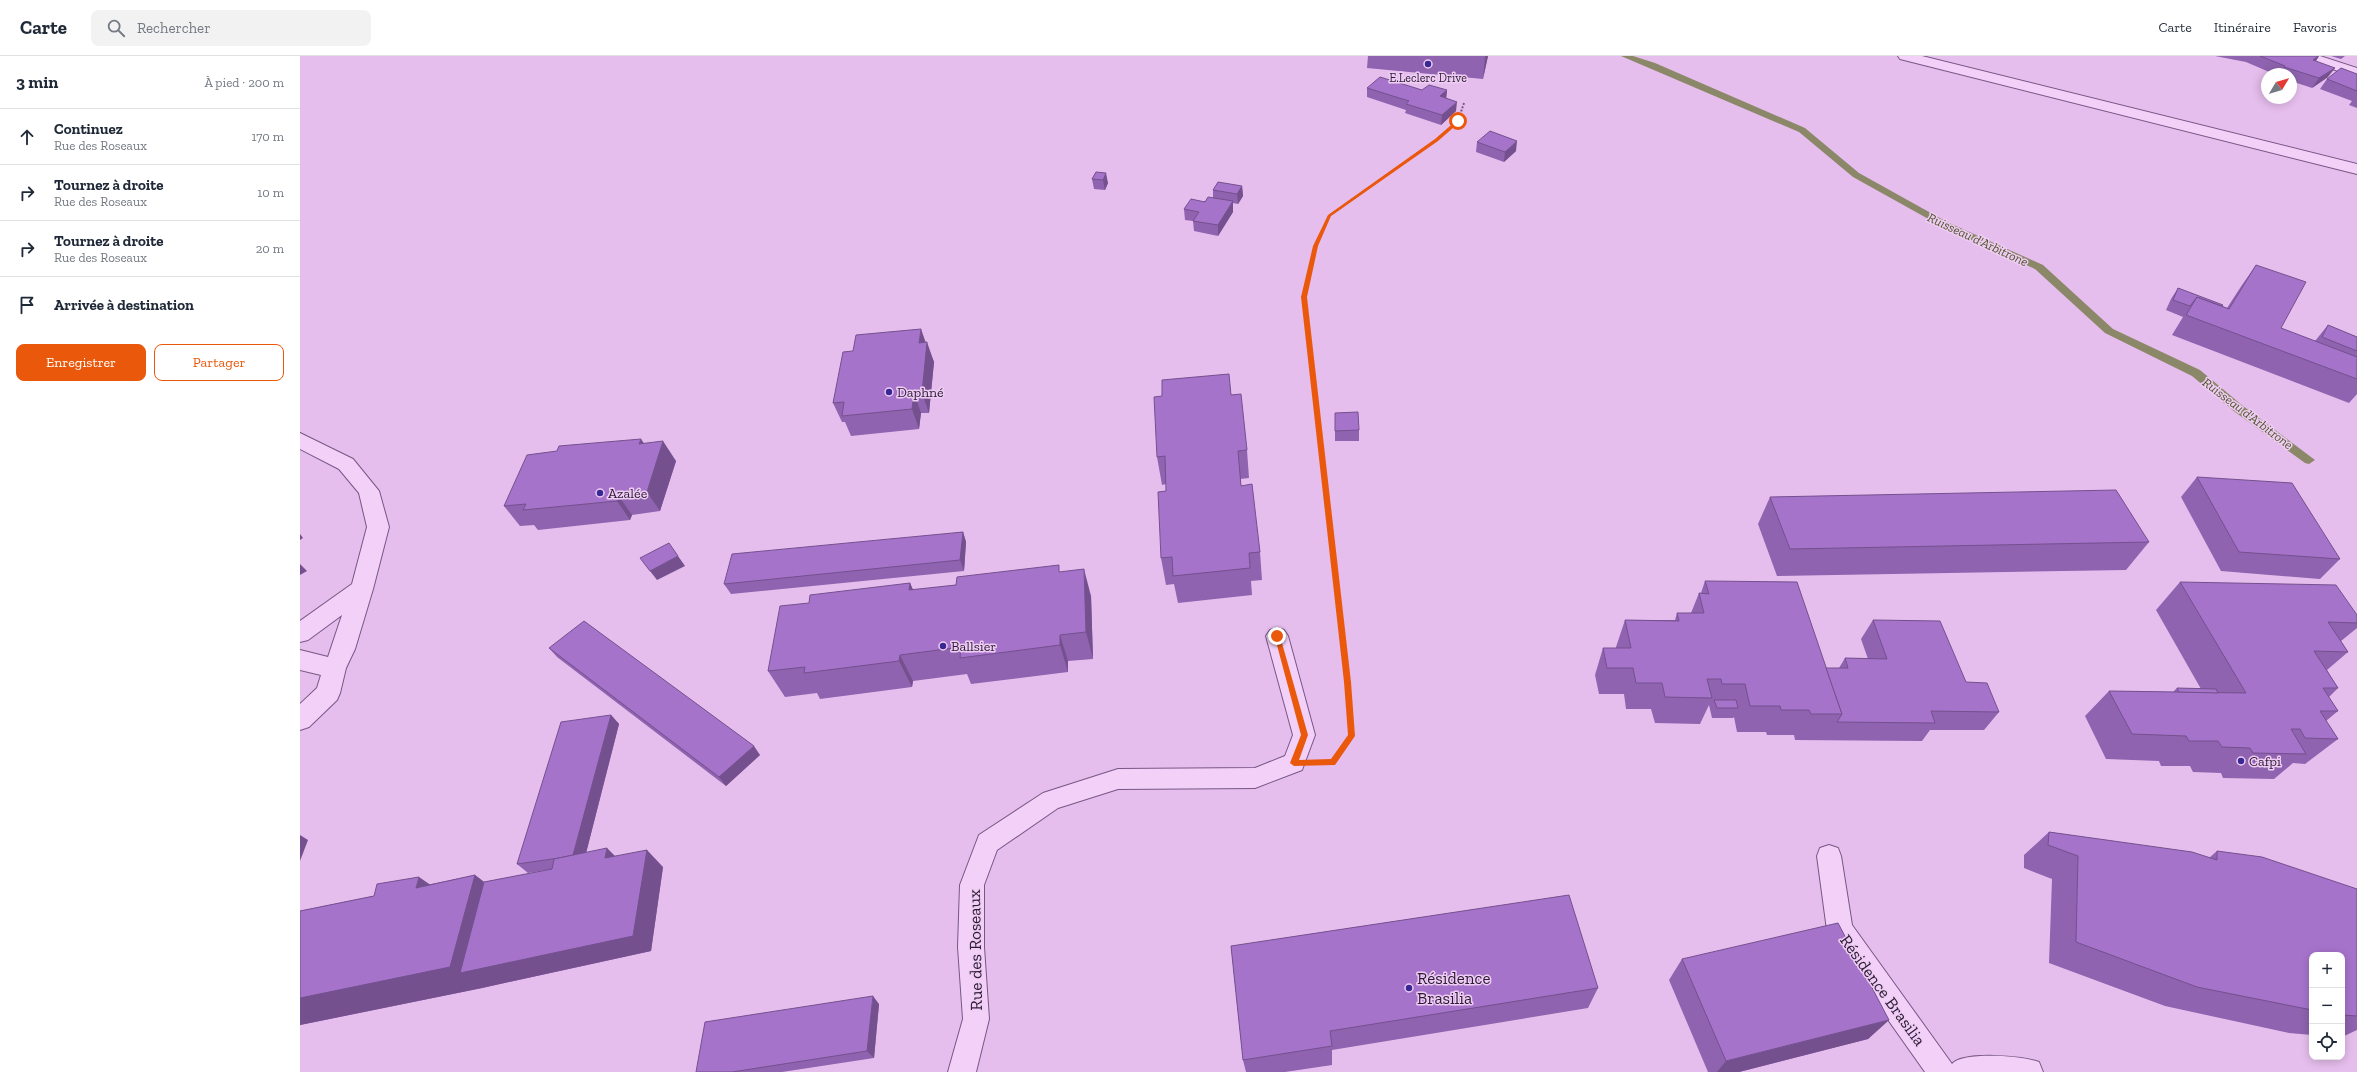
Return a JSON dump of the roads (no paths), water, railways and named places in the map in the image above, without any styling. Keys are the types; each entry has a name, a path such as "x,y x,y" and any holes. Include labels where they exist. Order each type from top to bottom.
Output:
{"street":[{"path":"2306,56 2357,73"},
{"path":"1914,57 2357,169"},
{"path":"300,440 346,464 370,490 378,527 362,589 343,649 334,668 328,693 300,720"},
{"path":"300,633 362,589"},
{"path":"300,660 334,668"}],"lane":[{"name":"Rue des Roseaux","path":"962,1072 976,1019 971,947 972,885 988,843 1051,800 1118,780 1255,778 1294,763 1304,735 1277,636"},
{"name":"Résidence Brasilia","path":"1829,856 1840,930 1942,1072"},
{"path":"1963,1072 1972,1070 2029,1072"}],"waterway":[{"name":"Ruisseau d'Arbitrone","path":"1625,56 1652,65 1802,130 1856,175 1944,224 2039,267 2109,331 2196,373 2239,409 2309,460"}],"place":[{"name":"E.Leclerc Drive","path":"1428,64"},
{"name":"Daphné","path":"889,392"},
{"name":"Azalée","path":"600,493"},
{"name":"Ballsier","path":"943,646"},
{"name":"Cafpi","path":"2241,761"},
{"name":"Résidence Brasilia","path":"1409,988"}]}
